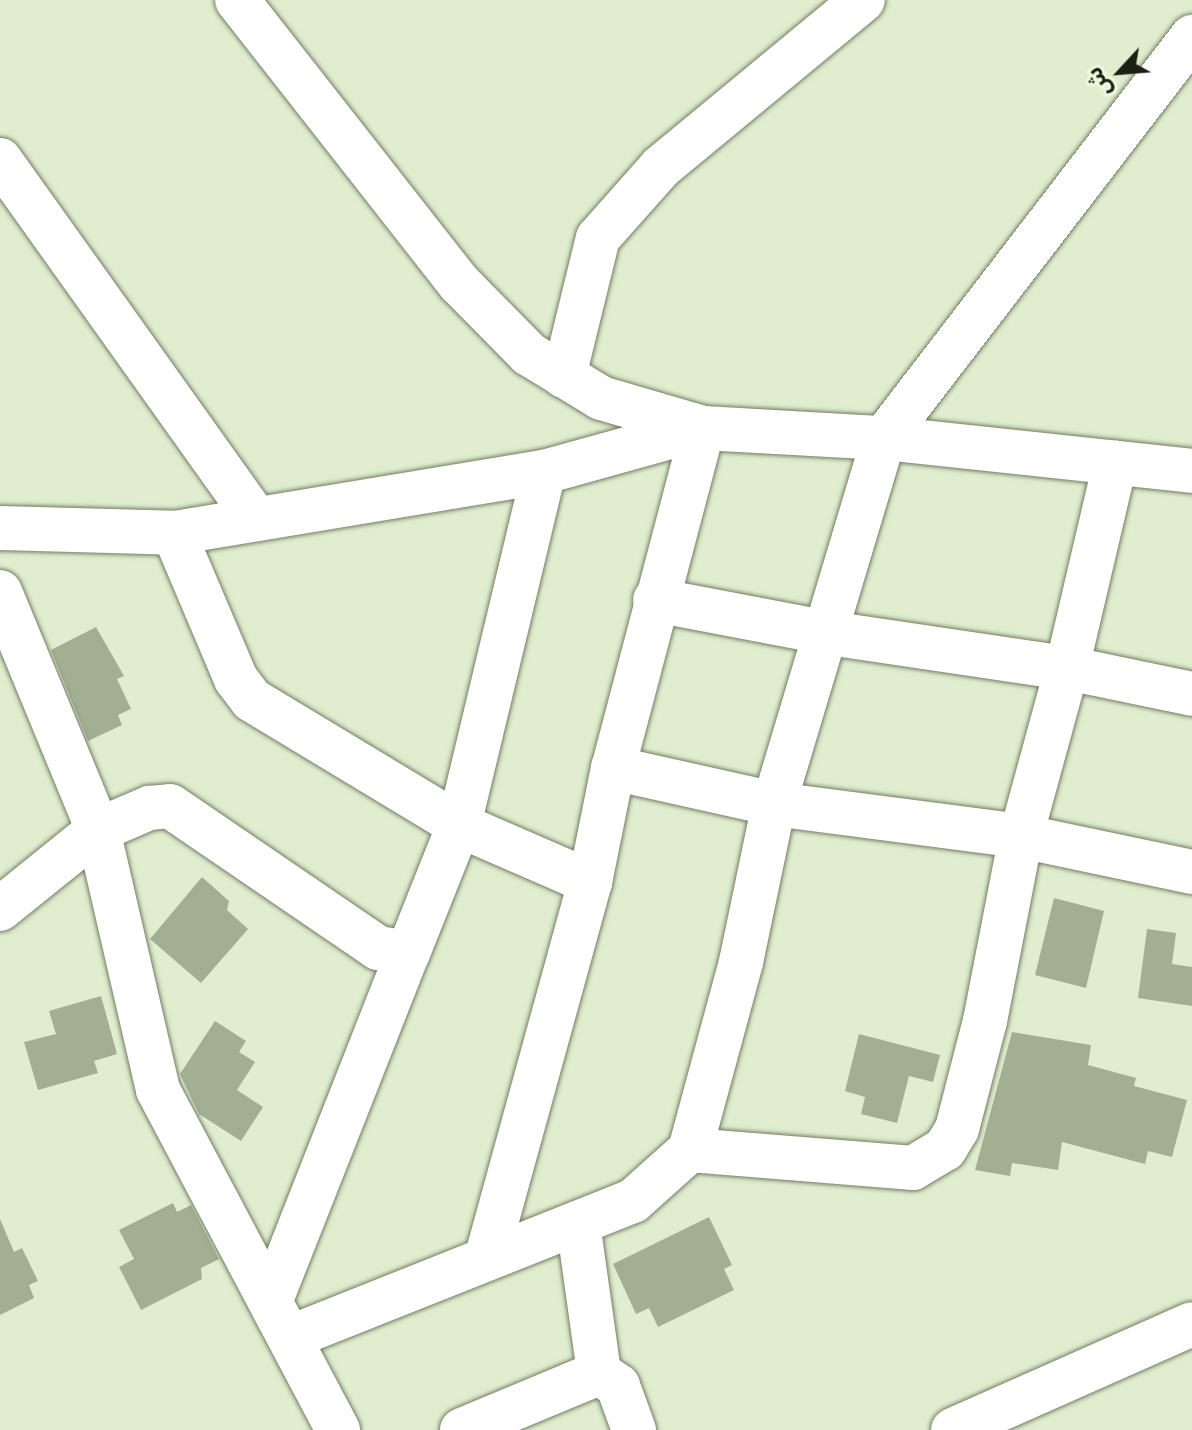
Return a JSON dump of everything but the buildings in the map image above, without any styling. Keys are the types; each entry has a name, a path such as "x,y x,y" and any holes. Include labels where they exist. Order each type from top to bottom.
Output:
{"street":[{"path":"237,0 459,283 529,354 601,398 703,428 884,438 1192,471"},
{"path":"564,376 598,238 661,167 863,0"},
{"path":"281,1319 486,1259 633,1201 690,1150 741,962 774,804 822,632 884,438 1192,37"},
{"path":"0,160 256,519"},
{"path":"0,528 174,533 544,472 703,428"},
{"path":"486,1259 590,882 613,768 703,428"},
{"path":"690,1150 913,1168 945,1149 957,1129 985,1021 1021,836 1067,668 1115,463"},
{"path":"281,1319 408,953 459,825 544,472"},
{"path":"174,533 236,679 252,700 459,825 590,882"},
{"path":"0,592 98,830 158,1090 338,1430"},
{"path":"655,600 822,632 1067,668 1192,694"},
{"path":"613,768 774,804 1021,836 1192,872"},
{"path":"0,909 98,830 149,808 170,806 378,948 408,953"},
{"path":"578,1223 599,1373 618,1386 634,1430"},
{"path":"953,1430 1192,1324"},
{"path":"462,1430 599,1373"}]}
